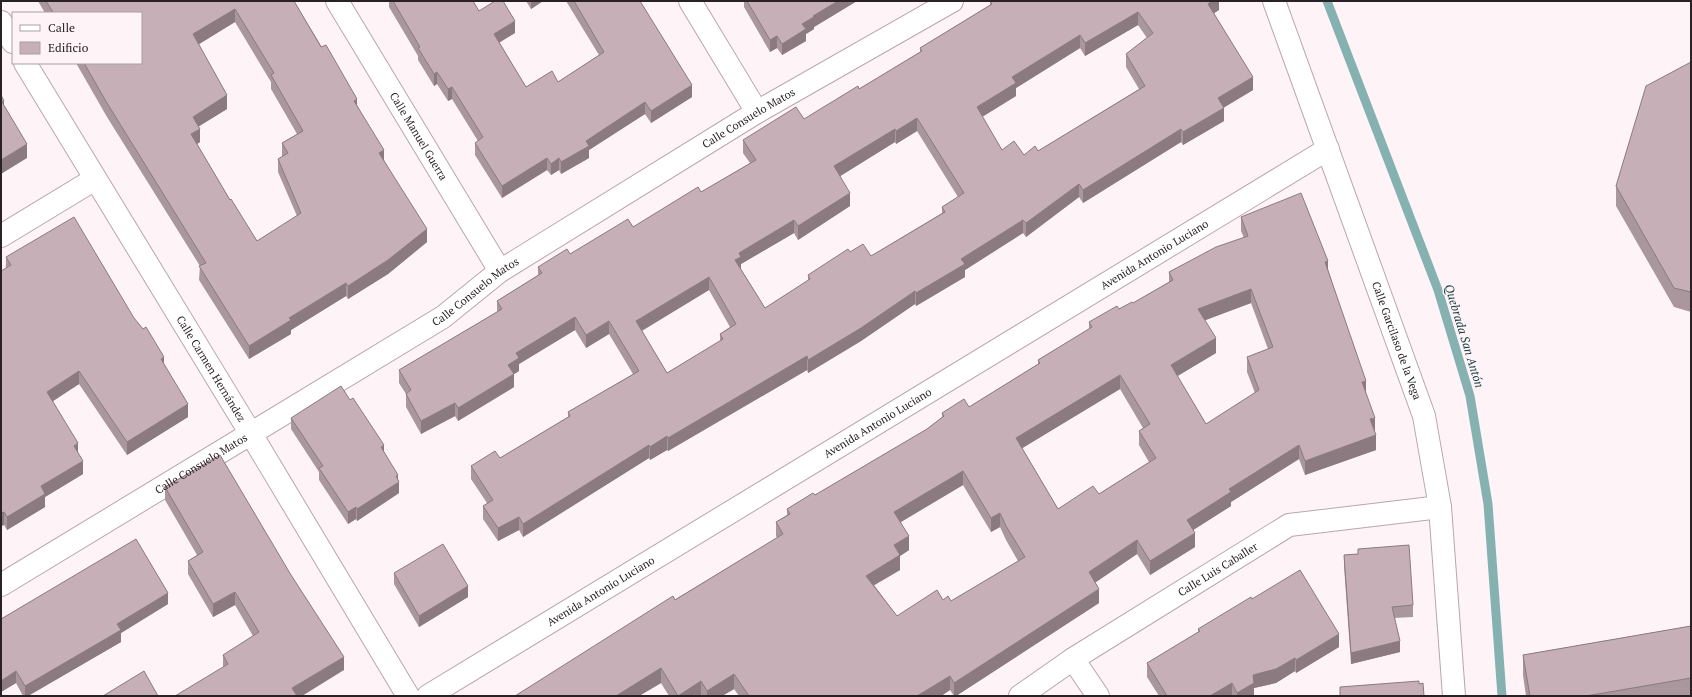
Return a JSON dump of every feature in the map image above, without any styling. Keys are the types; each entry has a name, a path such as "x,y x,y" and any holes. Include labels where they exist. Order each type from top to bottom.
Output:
{"street":[{"name":"Calle Manuel Guerra","path":"337,1 500,271"},
{"path":"690,1 757,112"},
{"name":"Calle Consuelo Matos","path":"1,585 443,317 500,271 757,112 952,1"},
{"name":"Calle Garcilaso de la Vega","path":"1274,1 1424,416 1440,507 1454,696"},
{"path":"1,22 12,40"},
{"name":"Calle Carmen Hernández","path":"26,64 251,434 408,696"},
{"name":"Avenida Antonio Luciano","path":"428,696 1328,149"},
{"path":"1,236 95,179"},
{"name":"Calle Luis Caballer","path":"1020,696 1073,660 1289,525 1440,507"},
{"path":"1073,660 1098,696"}],"building":[{"path":"46,1 294,1 321,47 326,45 357,99 354,101 384,150 379,153 427,229 388,260 348,286 346,283 289,318 291,320 249,346 199,266 206,263 85,64 142,64 142,12 53,12","holes":["235,9 274,73 271,75 303,131 282,143 288,153 278,159 301,213 257,241 231,199 230,200 191,134 200,129 193,117 227,95 193,34"]},
{"path":"393,1 473,1 479,11 495,1 503,1 515,21 494,34 526,87 552,71 558,82 604,52 574,1 640,1 692,85 651,111 645,102 586,141 589,146 561,162 559,158 551,164 547,158 502,186 475,143 483,137 452,87 448,89 437,72 434,74 418,48 420,47"},
{"path":"747,1 838,1 802,24 806,29 782,44 777,36 770,40"},
{"path":"990,1 1212,1 1208,4 1253,77 1218,98 1224,108 1183,132 1181,129 1083,190 1079,184 1026,223 1023,220 961,259 965,264 916,293 915,291 861,328 808,360 807,356 668,438 667,436 650,447 649,445 523,524 519,517 498,528 483,506 493,500 471,466 495,451 500,458 570,416 568,412 639,371 609,321 586,335 575,317 516,353 519,358 508,365 514,374 458,408 455,403 421,421 406,394 411,390 399,370 502,309 497,301 542,273 538,267 567,249 570,254 628,219 633,227 698,187 701,192 756,160 743,140 796,107 804,119 858,86 859,89 922,51 920,48 992,4","holes":["1138,12 1153,33 1126,54 1145,86 1038,151 1035,146 1024,155 1014,141 1002,150 977,107 1016,83 1012,77 1080,35 1085,43","917,118 964,193 942,207 945,212 871,256 863,244 850,252 848,249 808,275 810,279 765,308 735,260 741,257 739,253 794,220 798,226 850,193 834,166 895,129 896,131","709,277 736,324 720,334 723,339 667,373 636,321"]},
{"path":"1691,62 1691,292 1674,288 1616,186 1646,86"},
{"path":"1,95 4,101 2,102 27,144 1,160"},
{"path":"1301,193 1328,261 1325,262 1366,381 1362,382 1375,418 1370,419 1376,435 1305,461 1299,445 1229,489 1231,492 1187,520 1195,533 1150,561 1137,540 1089,572 1099,589 954,683 950,676 917,696 749,696 734,674 707,691 701,681 678,696 661,668 616,696 515,696 673,596 675,600 783,534 776,522 790,514 787,509 813,493 815,495 927,429 944,416 942,413 964,399 969,407 1040,363 1038,360 1092,327 1089,322 1117,306 1119,309 1132,302 1133,303 1173,280 1169,272 1216,247 1248,236 1241,217","holes":["1251,289 1273,347 1247,357 1259,390 1206,424 1171,365 1216,338 1198,309","1120,375 1150,424 1139,431 1156,458 1099,494 1093,486 1058,509 1016,438","963,471 991,518 1000,513 1006,526 1025,557 951,601 948,596 943,600 937,590 897,616 866,576 900,555 894,545 909,536 894,512"]},
{"path":"74,217 134,318 143,329 146,327 164,357 161,359 188,404 127,442 79,371 47,392 78,443 74,446 83,461 41,486 45,494 7,517 4,512 1,513 1,271 11,265 6,257"},
{"path":"341,386 350,400 353,398 384,445 381,447 398,475 396,476 399,482 357,509 356,507 348,512 319,468 323,466 291,418"},
{"path":"220,455 291,575 344,657 292,688 297,696 175,696 228,664 223,655 259,632 235,592 213,604 188,561 203,552 165,487"},
{"path":"136,539 168,593 117,624 121,630 25,686 16,671 1,681 1,619"},
{"path":"443,544 468,586 419,616 394,573"},
{"path":"1409,545 1413,605 1392,607 1400,641 1351,653 1344,555 1358,554 1358,549"},
{"path":"1300,570 1339,634 1296,660 1295,658 1276,669 1253,675 1254,683 1237,693 1232,683 1210,696 1167,696 1147,663 1200,631 1198,629"},
{"path":"1691,626 1691,678 1586,696 1530,696 1523,655"},
{"path":"144,671 158,696 103,696"},
{"path":"1419,681 1419,684 1423,683 1424,696 1340,696 1340,687"}],"waterway":[{"name":"Quebrada San Antón","path":"1327,1 1438,290 1470,396 1488,504 1502,696"}]}
